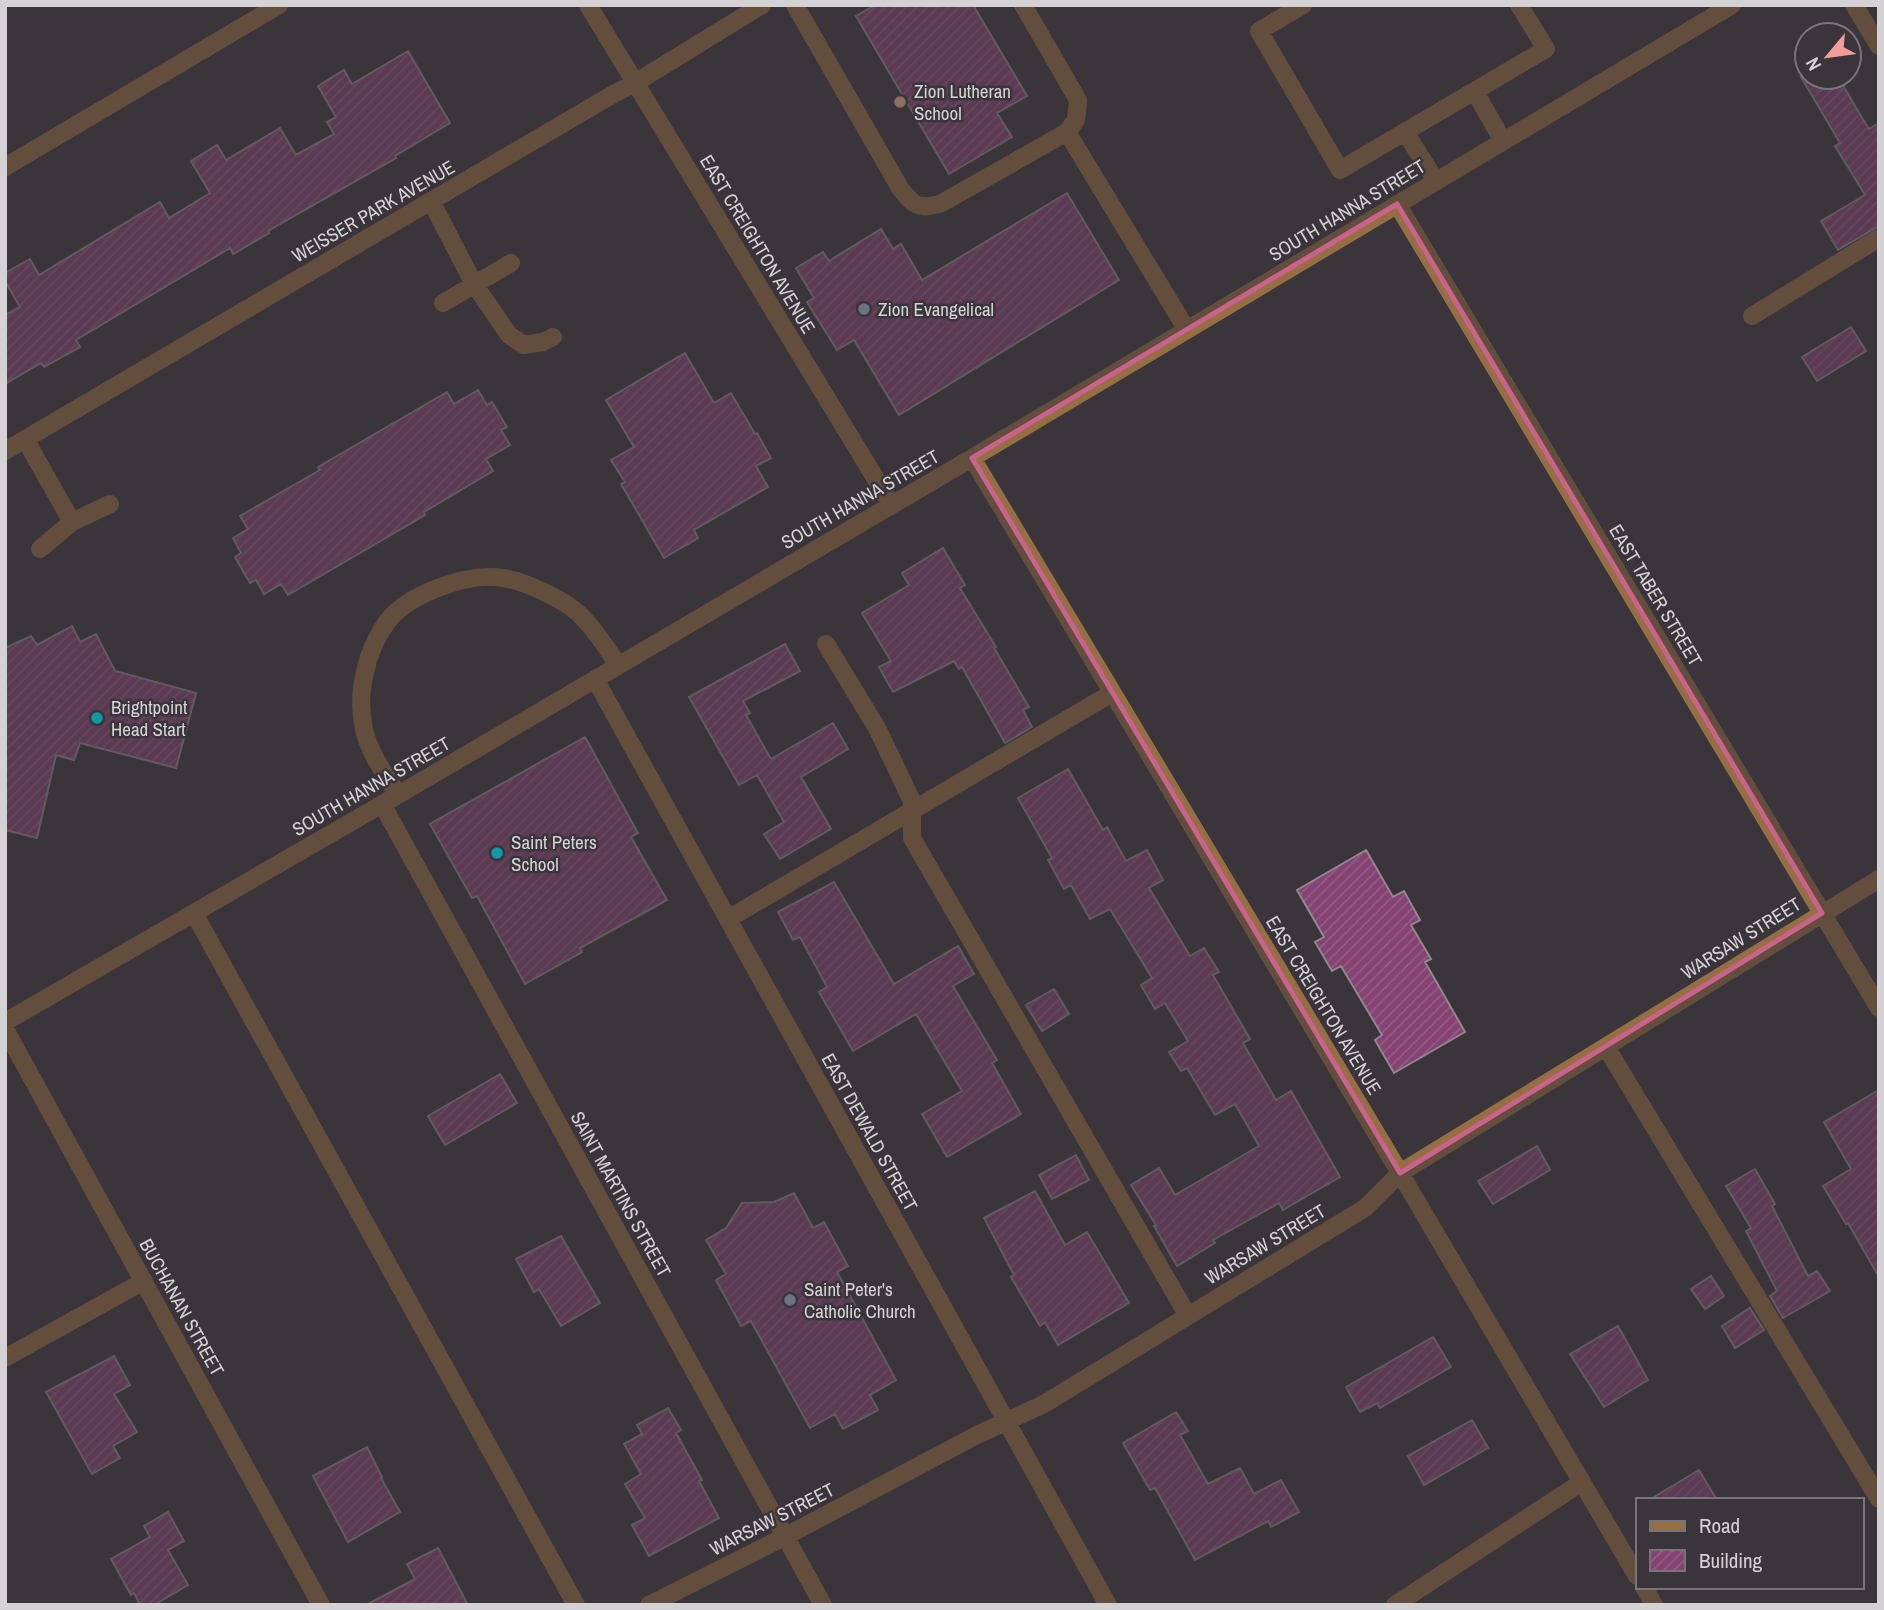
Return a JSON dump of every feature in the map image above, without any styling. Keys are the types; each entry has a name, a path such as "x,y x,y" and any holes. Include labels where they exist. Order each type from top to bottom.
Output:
{"street":[{"path":"5,167 279,5"},
{"name":"EAST CREIGHTON AVENUE","path":"588,5 891,504"},
{"name":"WEISSER PARK AVENUE","path":"5,451 635,83 762,5"},
{"path":"795,5 900,188 911,203 926,207 940,204 1067,132 1076,120 1078,100 1023,5"},
{"path":"1303,5 1259,32 1340,170 1546,49 1520,5"},
{"name":"SOUTH HANNA STREET","path":"5,1022 972,458 1732,5"},
{"path":"1854,5 1879,46"},
{"path":"1475,92 1503,141"},
{"path":"1067,132 1187,330"},
{"path":"1405,132 1436,181"},
{"path":"431,201 474,284 509,335 524,345 543,342 553,337"},
{"name":"EAST TABER STREET","path":"1397,204 1879,1008"},
{"path":"1752,316 1879,238"},
{"path":"443,303 511,263"},
{"path":"25,439 72,522"},
{"name":"EAST CREIGHTON AVENUE","path":"972,458 1401,1173 1636,1574"},
{"path":"40,549 72,522 110,505"},
{"path":"398,795 373,756 364,729 361,707 365,671 372,651 387,622 403,606 426,593 453,583 502,578 551,596 581,615 618,666"},
{"path":"826,644 877,728 912,801 912,838 1188,1316"},
{"name":"EAST DEWALD STREET","path":"595,679 1108,1605"},
{"path":"728,919 1112,692"},
{"name":"SAINT MARTINS STREET","path":"382,804 823,1605"},
{"name":"WARSAW STREET","path":"649,1605 978,1435 1044,1404 1365,1208 1401,1173 1879,879"},
{"path":"194,913 576,1605"},
{"name":"BUCHANAN STREET","path":"5,1028 321,1605"},
{"path":"1606,1047 1879,1499"},
{"path":"5,1358 144,1281"},
{"path":"1395,1605 1582,1482"},
{"path":"1645,1589 1654,1605"}],"highlighted area":[{"path":"1397,204 1822,913 1400,1173 972,458"}],"building":[{"path":"875,5 973,5 1027,96 997,113 1012,137 949,174 856,16"},
{"path":"408,51 450,123 233,254 230,248 76,340 80,347 44,367 41,363 5,384 5,315 20,307 5,281 5,273 30,259 39,275 160,202 169,218 210,193 191,161 217,145 226,160 280,128 296,155 334,134 327,122 336,117 318,86 344,70 352,84"},
{"path":"1809,91 1846,91 1869,129 1879,123 1879,226 1838,250 1821,221 1865,195 1835,146 1840,143"},
{"name":"Zion Evangelical","path":"1067,193 1119,280 899,415 854,340 837,350 807,302 814,298 796,268 823,252 829,261 881,229 893,249 901,244 922,280"},
{"path":"1851,327 1866,351 1817,381 1802,357"},
{"path":"685,353 714,403 731,393 771,458 756,466 768,487 694,530 698,538 664,558 621,484 625,482 611,460 634,447 606,400"},
{"path":"478,390 487,405 492,402 507,427 501,430 510,445 486,459 493,471 424,512 425,515 288,595 281,584 264,594 256,580 250,583 235,557 241,553 233,538 248,529 240,516 447,392 454,404"},
{"path":"943,548 965,585 960,588 1029,707 1023,710 1032,727 1005,743 962,667 959,669 954,661 893,692 879,667 891,661 862,613 909,585 902,573"},
{"name":"Brightpoint Head Start","path":"72,626 80,642 96,634 115,671 196,693 176,768 80,743 74,760 56,755 37,838 5,830 5,648 31,636 37,645"},
{"path":"785,644 800,671 743,701 750,713 746,715 771,759 833,723 848,749 801,777 831,829 780,859 764,834 784,822 757,775 739,785 689,697"},
{"name":"Saint Peters School","path":"585,737 638,833 631,837 667,900 580,948 582,952 525,984 477,896 472,898 430,824"},
{"path":"1068,769 1103,830 1107,827 1126,861 1147,850 1163,880 1149,888 1190,956 1204,948 1219,972 1213,975 1250,1039 1243,1043 1276,1100 1291,1091 1340,1177 1283,1210 1279,1203 1213,1240 1215,1243 1177,1266 1131,1185 1159,1168 1175,1195 1259,1146 1235,1104 1215,1115 1187,1068 1181,1071 1169,1052 1188,1041 1165,1003 1155,1009 1141,985 1152,978 1110,909 1090,919 1071,885 1064,889 1048,860 1052,858 1018,798"},
{"path":"1366,850 1393,897 1404,891 1420,920 1411,925 1431,959 1425,962 1465,1032 1394,1073 1375,1040 1382,1035 1341,966 1332,971 1315,942 1324,937 1297,890"},
{"path":"834,882 894,984 958,946 974,974 953,986 997,1060 992,1063 1021,1114 947,1157 922,1114 962,1091 916,1014 853,1051 819,992 827,987 800,937 793,940 778,912"},
{"path":"1054,989 1069,1014 1042,1031 1026,1005"},
{"path":"500,1074 517,1103 445,1145 428,1116"},
{"path":"1879,1090 1879,1277 1823,1186 1851,1169 1824,1122"},
{"path":"1537,1146 1550,1170 1493,1204 1478,1181"},
{"path":"1076,1155 1089,1180 1052,1199 1039,1175"},
{"path":"1755,1169 1775,1204 1772,1206 1808,1276 1817,1271 1830,1291 1783,1318 1770,1296 1777,1291 1746,1231 1751,1228 1726,1186"},
{"path":"1035,1191 1065,1245 1087,1232 1129,1303 1058,1345 1045,1322 1040,1326 1011,1277 1014,1275 984,1218"},
{"name":"Saint Peter's Catholic Church","path":"794,1193 813,1228 824,1222 848,1266 837,1272 896,1380 870,1395 878,1410 843,1429 835,1414 810,1428 751,1321 741,1326 716,1280 726,1274 706,1240 726,1228 742,1203 774,1202"},
{"path":"561,1236 600,1303 561,1326 539,1289 534,1292 516,1259"},
{"path":"1711,1276 1724,1296 1705,1309 1691,1289"},
{"path":"1750,1308 1764,1330 1735,1348 1722,1326"},
{"path":"1618,1326 1648,1380 1604,1407 1570,1354"},
{"path":"1433,1337 1451,1367 1380,1408 1377,1403 1360,1412 1346,1387"},
{"path":"114,1356 130,1385 114,1394 137,1432 113,1446 120,1458 92,1474 46,1392"},
{"path":"668,1408 681,1430 676,1433 719,1518 649,1556 632,1525 645,1518 625,1484 641,1474 624,1444 642,1434 637,1425"},
{"path":"1176,1412 1188,1431 1180,1435 1208,1484 1240,1468 1254,1494 1281,1480 1299,1512 1271,1527 1268,1521 1195,1560 1155,1488 1150,1490 1123,1443"},
{"path":"1472,1420 1488,1448 1424,1485 1408,1456"},
{"path":"367,1447 400,1512 348,1542 313,1476"},
{"path":"1699,1470 1716,1498 1652,1498"},
{"path":"168,1512 184,1541 168,1550 188,1585 154,1605 140,1605 134,1593 131,1595 111,1559 150,1537 144,1526"},
{"path":"438,1548 468,1605 366,1605 415,1579 407,1564"}],"place":[{"name":"Zion Lutheran School","path":"900,102"},
{"name":"Zion Evangelical","path":"864,309"},
{"name":"Brightpoint Head Start","path":"97,718"},
{"name":"Saint Peters School","path":"497,853"},
{"name":"Saint Peter's Catholic Church","path":"790,1300"}]}
